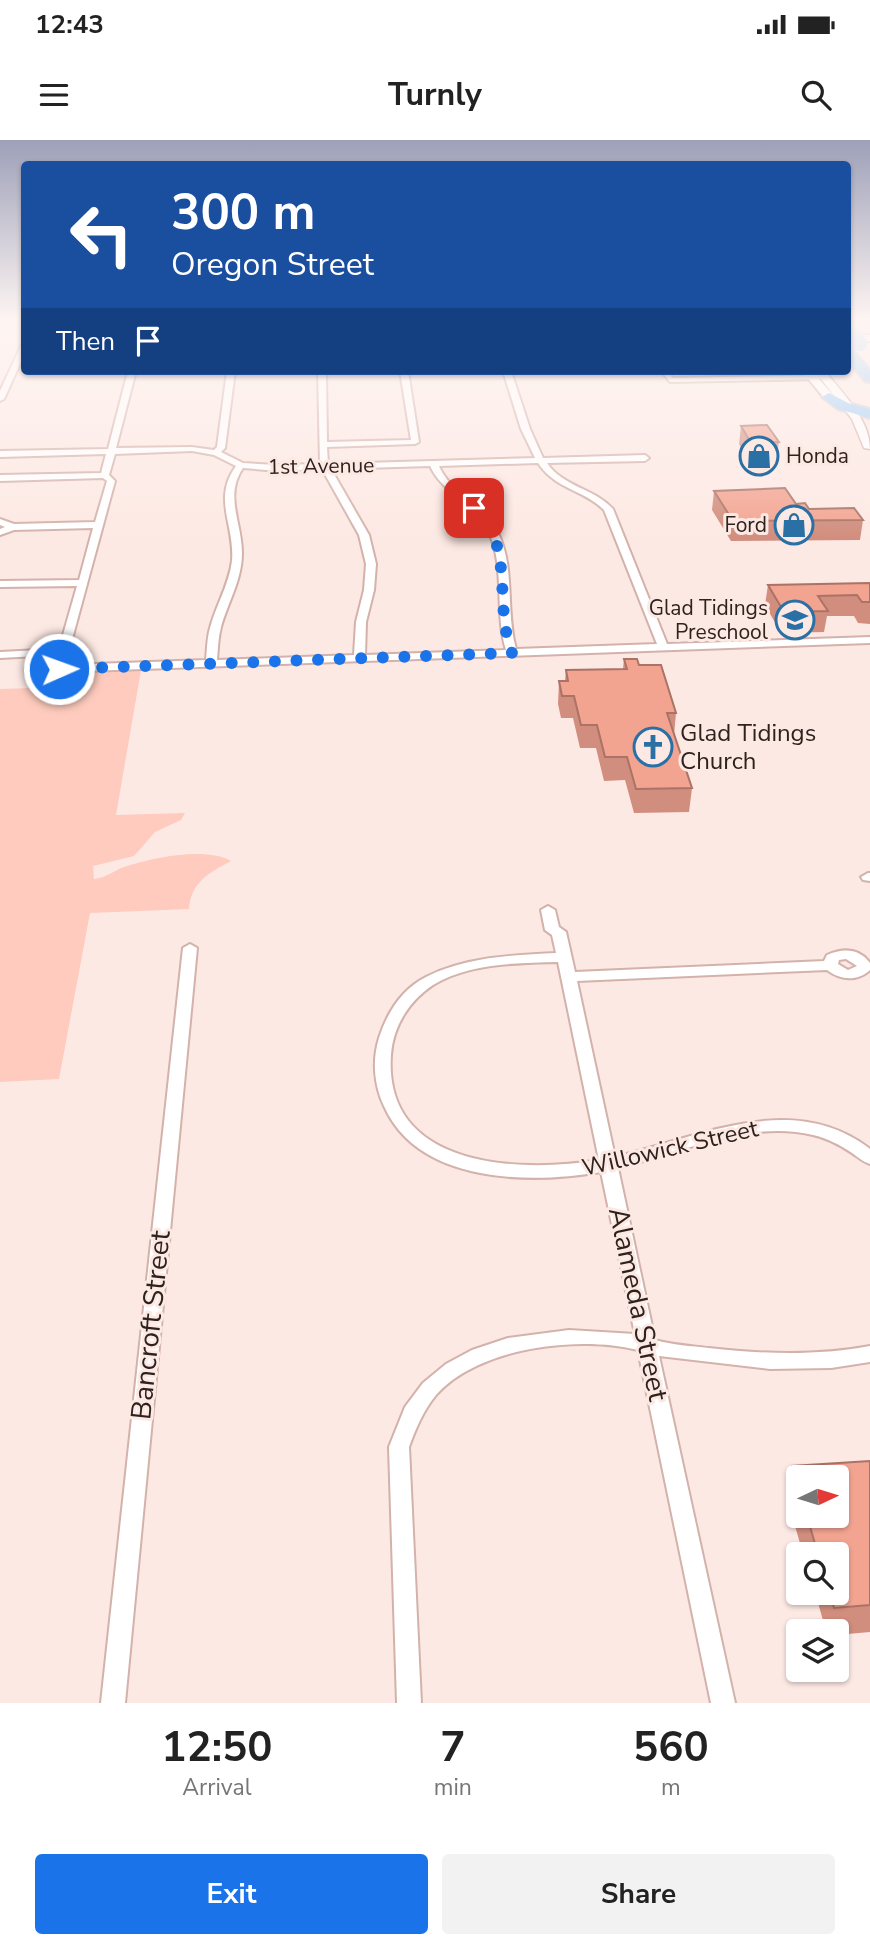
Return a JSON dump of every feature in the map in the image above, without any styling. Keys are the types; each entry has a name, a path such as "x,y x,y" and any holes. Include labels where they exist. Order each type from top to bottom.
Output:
{"highway":[{"path":"829,397 866,420"}],"street":[{"path":"105,475 126,394"},
{"path":"216,453 221,448 228,394"},
{"path":"322,394 325,466 358,524 369,550 370,579 361,622 359,658"},
{"path":"323,445 415,442 408,394"},
{"path":"515,394 531,441 556,478 596,499 608,509 663,647"},
{"path":"835,394 850,409"},
{"path":"829,397 869,447"},
{"path":"866,420 869,447"},
{"name":"1st Avenue","path":"0,454 183,449 216,453 241,465 278,468 645,457"},
{"path":"433,463 442,482 480,513 493,532 499,550 507,633 512,653"},
{"path":"211,663 215,628 230,594 237,562 237,542 227,488 231,477 241,465"},
{"path":"0,478 105,475 111,481 59,669 870,640"},
{"path":"0,522 13,527"},
{"path":"0,532 13,527 98,525"},
{"path":"0,584 82,583"},
{"path":"0,655 63,652"},
{"name":"Alameda Street","path":"548,910 552,930 559,932 565,957 723,1703"},
{"name":"Bancroft Street","path":"113,1703 190,948"},
{"name":"Willowick Street","path":"565,957 484,963 448,972 424,984 403,1000 391,1021 383,1054 386,1088 392,1108 407,1131 417,1140 453,1160 474,1166 518,1172 569,1171 609,1165 746,1127 780,1125 805,1127 833,1135 852,1144 870,1158"},
{"path":"569,977 831,965"},
{"path":"409,1703 398,1459 405,1430 413,1412 423,1397 452,1372 479,1357 526,1341 567,1337 630,1340 664,1350 761,1361 831,1360 870,1354"}],"shaded area":[{"path":"128,669 141,670 116,815 185,813 181,820 155,832 134,856 93,866 94,879 135,864 178,855 208,854 231,861 202,879 193,892 189,909 90,913 59,1079 0,1082 0,689 61,687 75,677"}],"building":[{"path":"767,425 779,442 751,443 741,426"},
{"path":"785,488 796,504 805,503 809,509 854,508 863,520 733,521 714,491"},
{"path":"870,583 870,602 862,602 857,595 818,596 828,611 784,612 768,585"},
{"name":"Glad Tidings Church","path":"624,659 637,659 639,665 661,665 676,713 667,713 692,788 636,789 627,757 605,757 597,725 581,725 574,696 562,696 559,681 568,681 566,670 627,669"},
{"path":"870,1461 870,1605 834,1608 833,1605 849,1605 849,1542 815,1542 810,1528 849,1528 849,1465 808,1465"}],"place":[{"name":"Honda","path":"759,456"},
{"name":"Ford","path":"794,525"},
{"name":"Glad Tidings Preschool","path":"795,620"},
{"name":"Glad Tidings Church","path":"653,747"}],"route":[{"path":"59,669 512,653 507,633 499,550 490,525 474,508"}]}
